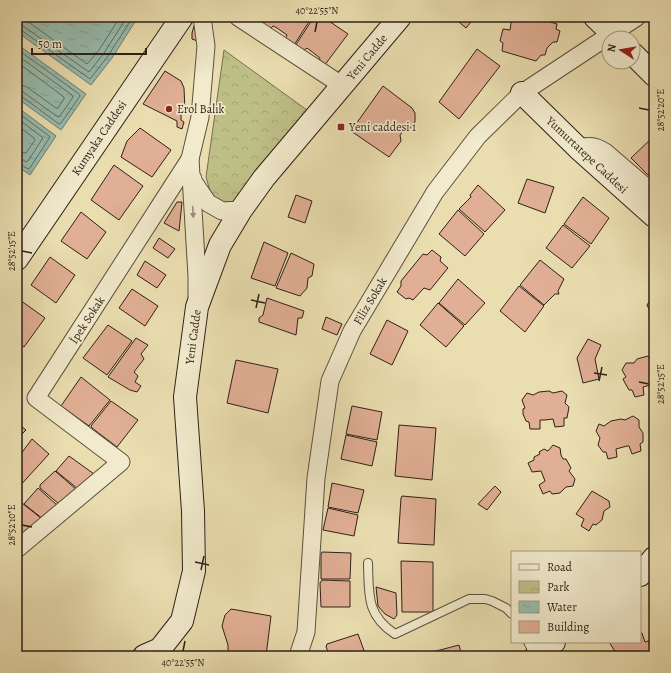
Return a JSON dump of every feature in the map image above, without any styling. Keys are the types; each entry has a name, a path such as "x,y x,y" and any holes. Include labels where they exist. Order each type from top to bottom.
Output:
{"street":[{"name":"Kumyaka Caddesi","path":"17,259 182,17"},
{"name":"İpek Sokak","path":"17,549 121,462 36,398 190,159 200,117 206,46 202,17"},
{"path":"238,17 343,86"},
{"name":"Yeni Cadde","path":"144,656 160,649 182,621 194,571 193,511 185,397 197,307 220,245 241,210 264,178 400,17"},
{"path":"595,17 609,30"},
{"name":"Filiz Sokak","path":"622,30 637,17"},
{"name":"Filiz Sokak","path":"298,656 306,632 316,478 330,381 352,331 435,192 478,136 522,93 601,45"},
{"path":"641,62 654,75"},
{"name":"Yumurtatepe Caddesi","path":"522,93 578,148 654,216"},
{"path":"578,148 592,146 599,148 654,194"},
{"path":"190,159 193,181 208,203 222,211 241,210"},
{"path":"190,159 197,276 197,307"},
{"path":"641,574 654,558"},
{"path":"536,656 553,643"}],"lane":[{"path":"368,563 369,594 374,611 383,625 395,634 469,598 492,601 506,608 511,613"},
{"path":"529,643 536,656"}],"green space":[{"path":"224,50 311,113 236,204 221,203 211,194 206,177"}],"water":[{"path":"17,17 138,17 112,58 91,85 17,32"},
{"path":"17,44 86,94 61,130 17,98"},
{"path":"17,107 56,136 30,175 17,166"}],"building":[{"path":"266,17 312,17 294,45 285,39 287,35 277,28 273,26 270,29 262,24"},
{"path":"314,17 323,17 348,34 324,66 319,62 320,58 307,48 303,51 295,46"},
{"path":"453,17 475,17 466,28"},
{"path":"512,17 550,17 550,22 557,24 556,29 560,31 557,42 553,42 547,48 545,55 541,55 536,61 502,51 503,43 500,41 503,29 510,30"},
{"path":"194,26 203,30 200,42 192,39"},
{"path":"477,49 500,66 459,119 439,102"},
{"path":"165,71 181,81 184,88 185,112 181,114 181,120 184,122 182,129 177,127 177,121 143,104"},
{"path":"383,86 412,108 415,113 415,122 407,132 403,131 400,135 401,141 389,157 351,131"},
{"path":"140,128 171,150 152,177 121,157 127,141"},
{"path":"654,136 654,181 631,158"},
{"path":"114,165 143,186 119,220 91,200"},
{"path":"527,179 554,187 545,213 518,203"},
{"path":"478,185 505,210 485,232 459,209 471,197 470,195"},
{"path":"296,195 312,201 305,223 288,217"},
{"path":"583,197 609,218 591,244 564,224"},
{"path":"177,202 182,202 179,231 164,223"},
{"path":"458,210 484,234 465,256 439,234"},
{"path":"81,212 106,232 87,259 61,241"},
{"path":"563,225 590,246 572,268 546,248"},
{"path":"159,238 175,249 168,258 153,248"},
{"path":"264,242 288,253 275,286 251,278"},
{"path":"432,250 441,257 440,261 448,268 430,290 424,288 413,300 409,298 406,299 397,292 401,286 401,281 423,254 427,255"},
{"path":"291,253 314,264 312,276 308,278 307,288 300,296 276,288"},
{"path":"50,257 75,275 56,303 31,285"},
{"path":"540,260 564,279 558,291 559,294 555,294 544,305 520,285"},
{"path":"145,261 166,275 157,288 137,275"},
{"path":"458,279 485,303 465,325 439,303"},
{"path":"519,286 544,306 525,332 500,311"},
{"path":"132,289 158,306 145,326 119,308"},
{"path":"267,298 304,311 302,318 298,318 296,335 259,322 259,318 263,315"},
{"path":"651,299 654,300 654,326 650,319 649,314 651,313 647,305"},
{"path":"20,300 45,318 24,347 17,342 17,304"},
{"path":"438,303 464,326 446,347 420,325"},
{"path":"326,317 342,324 337,335 322,329"},
{"path":"387,320 408,331 392,365 370,354"},
{"path":"108,325 132,341 107,375 83,358"},
{"path":"136,338 148,345 141,354 144,359 134,372 138,376 135,382 141,386 137,392 130,390 108,377"},
{"path":"588,339 601,345 595,359 599,379 583,383 577,358"},
{"path":"648,356 650,359 654,357 654,384 643,387 644,395 635,397 632,390 629,390 623,379 626,377 622,370 626,363 634,363 637,359"},
{"path":"236,360 278,369 268,413 227,403"},
{"path":"81,377 110,400 89,426 61,406"},
{"path":"549,391 553,393 562,391 567,395 565,403 569,407 567,418 564,418 564,426 555,427 553,419 540,420 540,429 530,429 529,422 526,421 523,414 523,409 525,408 522,400 527,393 533,395 539,392"},
{"path":"111,401 138,420 117,447 91,426"},
{"path":"352,406 382,412 377,440 346,434"},
{"path":"633,416 639,420 639,427 643,433 643,442 640,444 641,451 632,454 629,446 627,446 616,449 617,457 608,459 606,452 603,452 598,445 600,438 596,431 599,424 604,426 611,421 621,419 625,420"},
{"path":"17,423 26,430 17,439"},
{"path":"399,425 436,428 432,480 395,476"},
{"path":"346,435 377,442 372,466 341,459"},
{"path":"32,439 49,454 17,489 17,459"},
{"path":"553,445 560,448 561,455 563,459 566,459 571,468 569,471 575,479 573,486 566,487 560,493 552,494 550,491 543,494 539,485 545,481 541,471 532,472 528,463 540,454 539,452 544,449 548,451"},
{"path":"69,456 94,474 78,489 56,471"},
{"path":"55,471 77,490 59,504 40,488 40,485"},
{"path":"332,483 364,490 358,513 328,507"},
{"path":"495,486 501,492 487,510 478,504"},
{"path":"38,488 58,506 43,519 24,504"},
{"path":"592,491 609,501 610,507 604,511 602,520 596,525 593,524 589,531 581,526 584,519 576,514"},
{"path":"402,496 436,499 434,545 398,543"},
{"path":"22,503 42,519 17,541 17,509"},
{"path":"328,508 358,515 354,536 323,530"},
{"path":"322,552 351,553 350,579 321,579"},
{"path":"401,561 433,562 433,612 402,612"},
{"path":"322,580 350,581 350,607 321,607 320,583"},
{"path":"376,587 396,593 397,615 394,619 385,614 378,606"},
{"path":"231,609 271,616 266,656 228,656 228,645 222,626 225,615"},
{"path":"641,632 645,642 648,641 651,646 650,649 654,656 618,656 610,643 641,643"},
{"path":"358,634 366,656 330,656 326,647 327,644"},
{"path":"459,645 462,656 417,656"}],"place":[{"name":"Erol Balık","path":"169,109"},
{"name":"Yeni caddesi 1","path":"341,127"}]}
